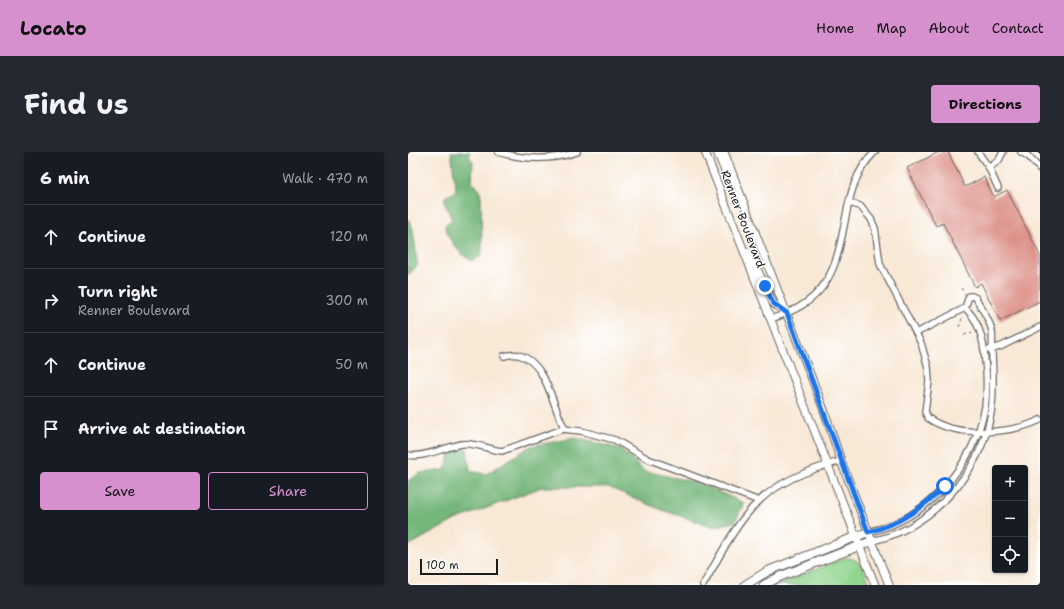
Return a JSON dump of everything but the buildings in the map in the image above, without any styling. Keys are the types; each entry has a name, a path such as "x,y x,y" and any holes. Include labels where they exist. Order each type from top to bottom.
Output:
{"highway":[{"path":"745,585 768,570 868,532"},
{"path":"764,585 779,577 872,541"}],"main road":[{"name":"Renner Boulevard","path":"705,152 875,585"},
{"path":"717,152 726,173 736,181"},
{"name":"Renner Boulevard","path":"724,152 824,410 841,461 889,585"},
{"path":"732,220 773,303 787,313"}],"street":[{"path":"498,152 542,159 556,158 577,152"},
{"path":"770,319 805,304 816,295 826,282 835,264 840,247 849,203 857,174 865,162 875,152"},
{"path":"978,152 998,188"},
{"path":"988,168 999,160 1003,152"},
{"path":"1021,152 1028,156 1040,169"},
{"path":"849,203 860,206 871,219 875,228 880,264 916,333 928,367 929,381 926,415 932,420 942,424 978,432 1021,427 1040,420"},
{"path":"872,541 884,538 905,528 935,508 951,493 965,476 976,458 986,432 994,394 992,331 976,298 972,296 967,298 965,308"},
{"path":"916,333 965,308"},
{"path":"868,532 880,529 901,520 930,500 945,486 964,460 978,432 985,406 987,390 984,351 978,328 970,312 965,308"},
{"path":"984,351 1002,346 1040,327"},
{"path":"504,356 518,354 524,357 541,372 546,380 559,418 565,429"},
{"path":"408,455 435,452 464,444 502,451 565,429 581,431 615,440 648,459 759,501"},
{"path":"703,585 738,527 759,501 782,485 828,464 841,461"}],"path":[{"path":"961,288 967,298"},
{"path":"959,327 965,308"}],"green space":[{"path":"451,152 470,152 469,156 473,162 472,183 479,188 481,197 482,249 481,256 472,261 463,255 456,247 445,228 446,224 452,220 444,201 446,196 454,193 456,190"},
{"path":"408,219 413,229 417,266 408,275"},
{"path":"575,438 621,449 644,471 699,483 744,503 735,522 713,527 662,510 608,487 542,487 455,520 408,546 408,481 420,473 445,470 451,452 457,449 467,449 470,471 486,474 531,446"},
{"path":"845,558 855,560 862,566 870,585 777,585"}],"route":[{"path":"765,286 773,303 787,313 868,532 890,526 915,512 945,486"}]}
